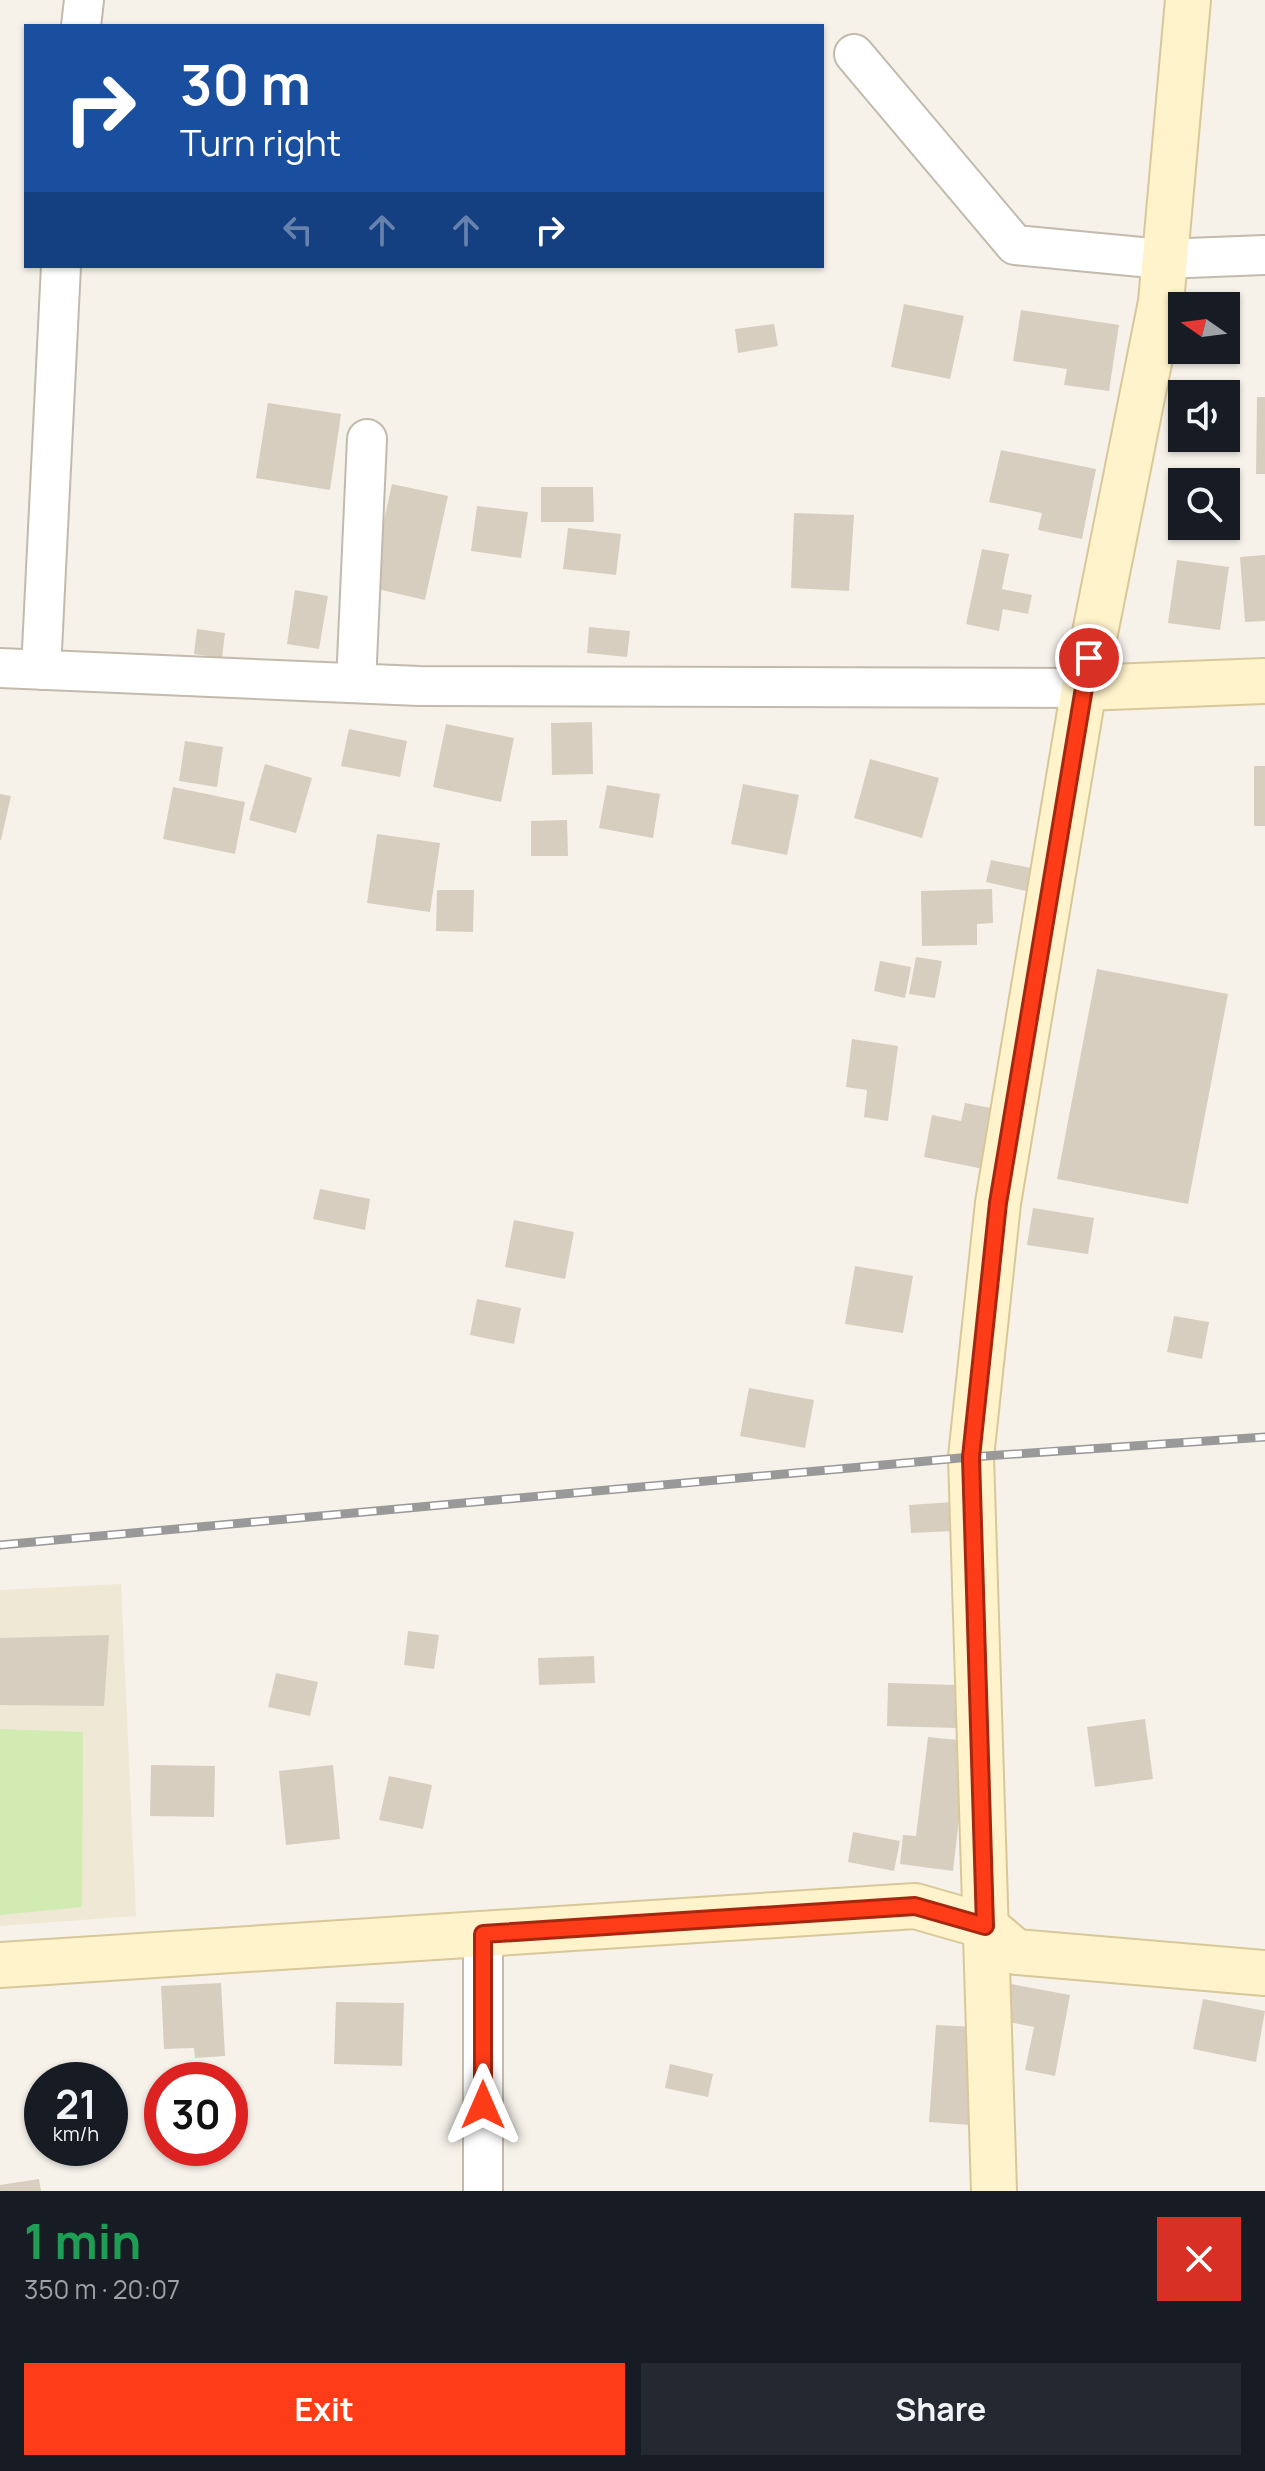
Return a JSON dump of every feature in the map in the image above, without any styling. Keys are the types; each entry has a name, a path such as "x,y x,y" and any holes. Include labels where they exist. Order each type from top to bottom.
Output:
{"street":[{"path":"81,24 84,0"},
{"path":"994,2191 971,1457 998,1203 1084,688 1161,302 1162,259 1188,0"},
{"path":"854,54 1015,245 1162,259 1265,255"},
{"path":"41,670 61,268"},
{"path":"356,683 367,439"},
{"path":"0,668 356,683 1084,688 1265,681"},
{"path":"0,1965 915,1906 985,1926 1016,1952 1265,1973"},
{"path":"483,1934 483,2191"}],"shaded area":[{"path":"121,1584 136,1916 0,1926 0,1590"}],"green space":[{"path":"0,1729 83,1732 82,1907 0,1915"}],"building":[{"path":"904,304 964,316 950,379 891,367"},
{"path":"1021,310 1119,325 1109,391 1064,385 1067,369 1013,361"},
{"path":"774,324 778,346 738,353 735,329"},
{"path":"1257,397 1265,397 1265,474 1256,474"},
{"path":"268,403 341,414 330,490 256,478"},
{"path":"1001,450 1096,469 1082,539 1038,530 1042,513 989,502"},
{"path":"392,484 448,496 425,600 369,587"},
{"path":"541,487 593,487 594,522 541,522"},
{"path":"477,506 528,512 521,558 471,551"},
{"path":"794,513 854,515 849,591 791,588"},
{"path":"568,528 621,534 616,575 563,569"},
{"path":"982,549 1009,554 1002,589 1032,595 1028,614 1003,609 999,631 966,624"},
{"path":"1265,555 1265,621 1245,622 1240,557"},
{"path":"1177,560 1229,567 1220,630 1168,623"},
{"path":"295,590 328,596 319,649 287,644"},
{"path":"589,627 630,631 627,657 587,653"},
{"path":"197,629 225,633 222,658 194,654"},
{"path":"592,722 593,774 552,775 551,723"},
{"path":"446,724 514,738 501,802 433,787"},
{"path":"349,729 407,741 400,777 341,766"},
{"path":"185,741 223,747 217,787 179,781"},
{"path":"870,759 939,778 922,838 854,818"},
{"path":"265,764 312,778 296,833 249,820"},
{"path":"1254,766 1265,766 1265,826 1254,826"},
{"path":"743,784 799,795 787,855 731,844"},
{"path":"607,785 660,794 653,838 599,828"},
{"path":"173,787 245,802 235,854 163,839"},
{"path":"0,794 11,796 1,840 0,840"},
{"path":"567,820 568,856 531,856 531,821"},
{"path":"377,834 440,843 430,912 367,903"},
{"path":"991,860 1031,868 1026,891 986,882"},
{"path":"992,889 993,923 977,924 977,945 922,946 921,891"},
{"path":"437,890 474,890 473,932 436,931"},
{"path":"916,957 942,961 935,998 909,994"},
{"path":"880,961 911,967 905,998 874,991"},
{"path":"1097,969 1228,994 1188,1204 1057,1179"},
{"path":"852,1039 898,1046 888,1121 864,1117 867,1090 846,1087"},
{"path":"965,1103 1001,1110 988,1170 924,1157 932,1115 961,1121"},
{"path":"320,1189 370,1199 365,1230 313,1219"},
{"path":"1033,1208 1094,1218 1088,1254 1027,1245"},
{"path":"514,1220 574,1232 565,1279 505,1267"},
{"path":"855,1266 913,1276 903,1333 845,1324"},
{"path":"477,1299 521,1308 514,1344 470,1335"},
{"path":"1174,1316 1209,1322 1202,1359 1167,1352"},
{"path":"749,1388 814,1400 805,1448 740,1436"},
{"path":"953,1502 954,1531 911,1533 909,1505"},
{"path":"408,1631 439,1635 434,1669 404,1665"},
{"path":"109,1635 104,1706 0,1705 0,1638"},
{"path":"594,1656 595,1683 539,1685 538,1658"},
{"path":"276,1673 318,1682 310,1716 268,1707"},
{"path":"888,1683 957,1685 956,1728 887,1726"},
{"path":"1145,1719 1153,1779 1095,1787 1087,1727"},
{"path":"928,1737 968,1741 953,1871 900,1864 903,1835 916,1836"},
{"path":"151,1765 215,1766 214,1817 150,1816"},
{"path":"333,1765 340,1839 286,1845 279,1771"},
{"path":"389,1776 432,1785 423,1829 379,1820"},
{"path":"853,1832 900,1841 894,1871 848,1862"},
{"path":"221,1983 225,2056 195,2058 194,2048 164,2049 161,1986"},
{"path":"1006,1983 1070,1995 1055,2076 1025,2070 1034,2027 999,2020"},
{"path":"1203,1999 1265,2011 1256,2062 1193,2049"},
{"path":"336,2002 404,2003 402,2066 334,2064"},
{"path":"936,2025 976,2027 970,2125 929,2122"},
{"path":"670,2064 713,2074 708,2097 665,2088"},
{"path":"39,2179 41,2191 0,2191 0,2185"}],"railway":[{"path":"0,1545 971,1457 1265,1437"}],"route":[{"path":"483,2105 483,1934 915,1906 985,1926 971,1457 998,1203 1089,658"}]}
